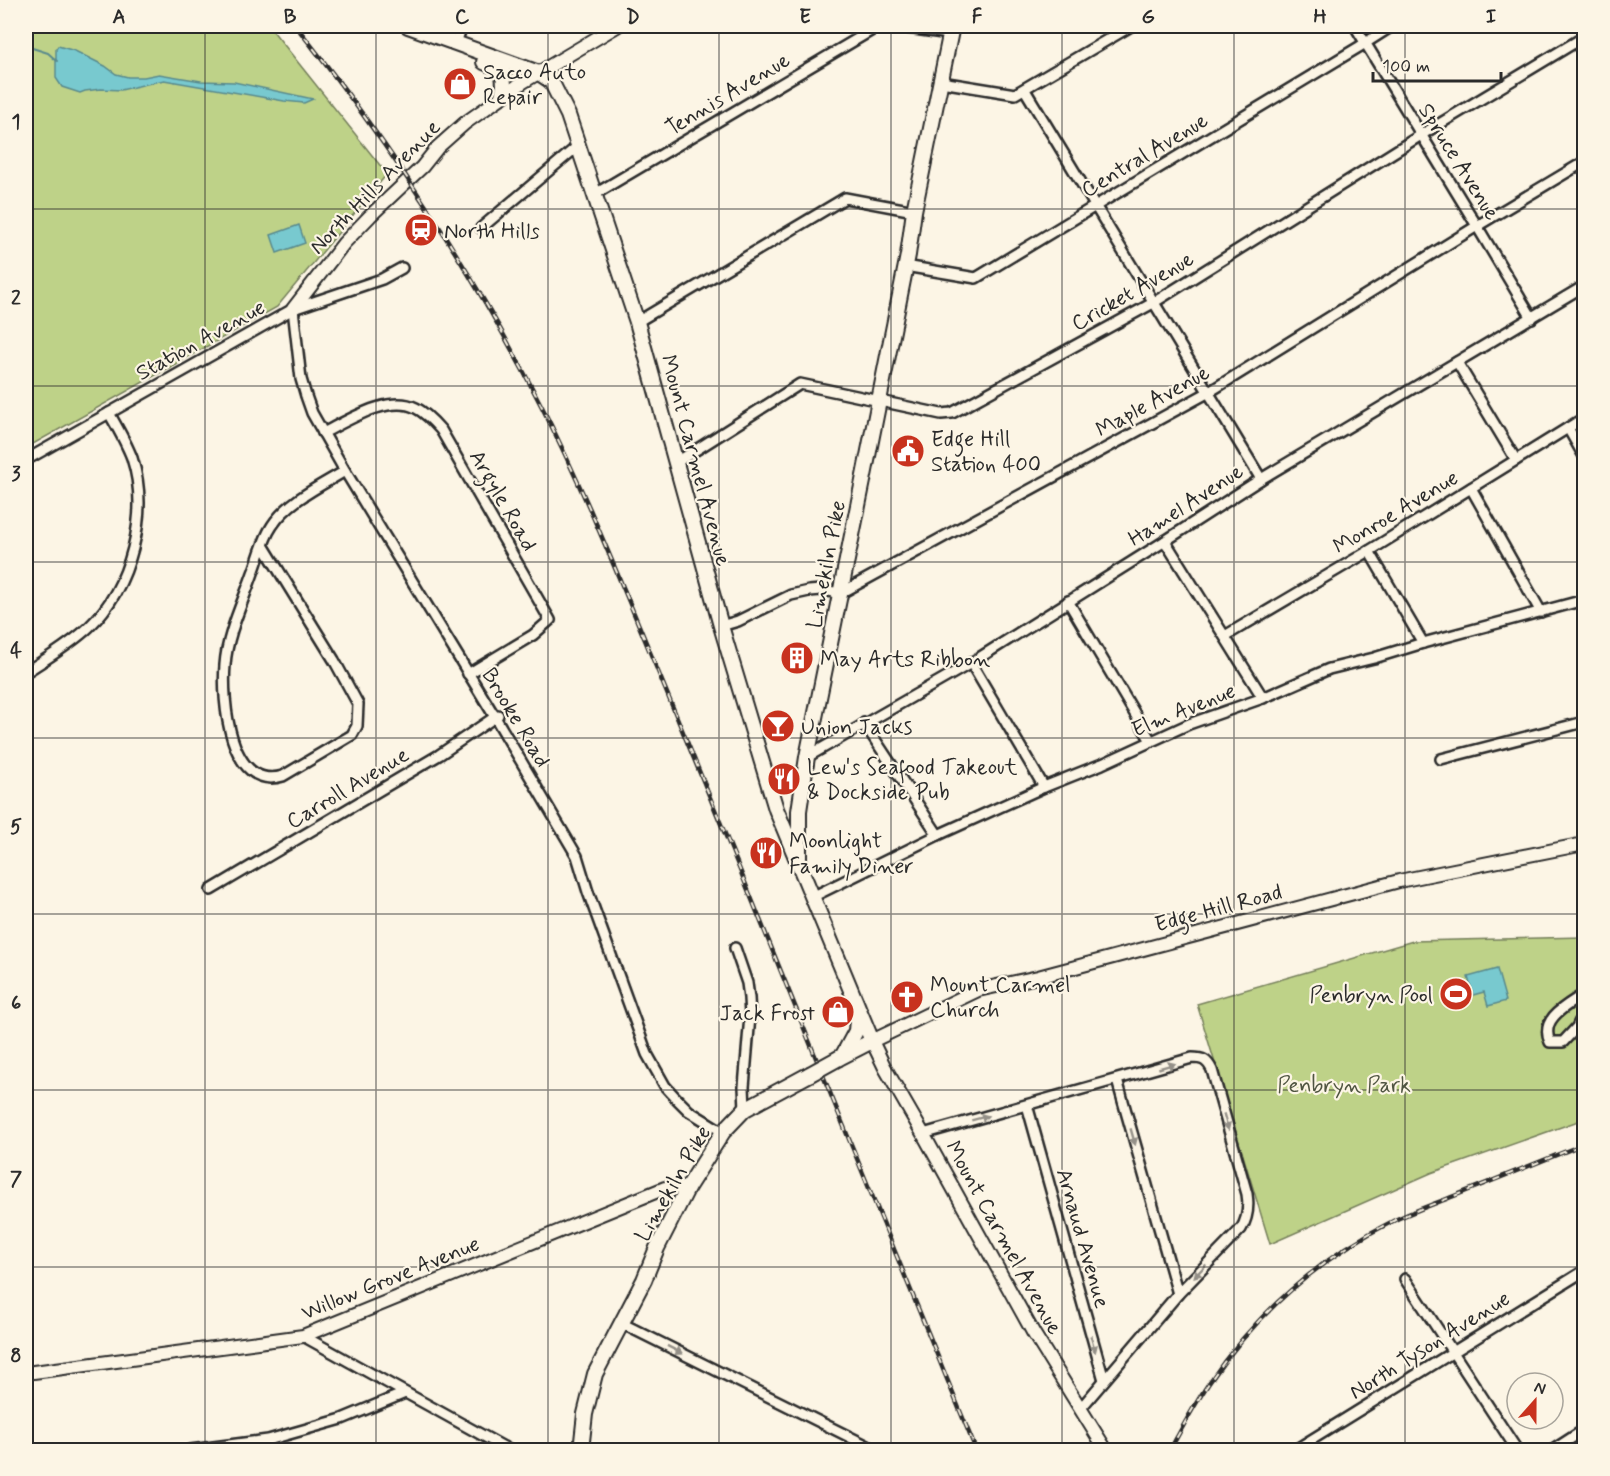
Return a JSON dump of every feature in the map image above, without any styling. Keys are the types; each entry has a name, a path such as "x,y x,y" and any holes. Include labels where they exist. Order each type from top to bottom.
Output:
{"main road":[{"path":"408,26 539,73"},
{"name":"Limekiln Pike","path":"580,1450 595,1374 623,1324 657,1248 688,1187 723,1132 745,1109 872,1041 799,867 799,811 807,757 951,30"},
{"path":"456,43 471,57 503,72 502,96"},
{"name":"Mount Carmel Avenue","path":"539,73 555,88 568,116 637,322 721,626 776,809 799,867"},
{"path":"840,1057 856,1031 858,1006"}],"street":[{"path":"456,43 462,26"},
{"name":"North Hills Avenue","path":"293,309 334,255 370,216 465,123 502,96 615,26"},
{"name":"Tennis Avenue","path":"595,194 879,26"},
{"path":"893,26 951,30"},
{"path":"941,81 1015,94 1131,26"},
{"name":"Spruce Avenue","path":"1354,26 1532,318"},
{"name":"Central Avenue","path":"906,266 976,278 1392,26"},
{"name":"Cricket Avenue","path":"676,462 800,384 942,414 952,413 1153,303 1421,135 1584,37"},
{"path":"1025,90 1261,479"},
{"path":"481,228 579,145"},
{"name":"Maple Avenue","path":"840,593 1209,392 1584,162"},
{"path":"637,322 845,198 914,212"},
{"name":"Station Avenue","path":"26,460 293,309 382,279 402,268"},
{"name":"Hamel Avenue","path":"807,757 971,663 1261,479 1584,286"},
{"name":"Brooke Road","path":"293,309 301,379 323,433 468,674 498,715 577,856 651,1062 665,1086 689,1111 723,1132"},
{"path":"1457,362 1516,460"},
{"name":"Argyle Road","path":"323,433 368,412 400,403 422,411 441,430 550,620 533,635 468,674"},
{"path":"26,672 67,645 98,618 114,594 128,566 139,517 136,474 128,448 109,412"},
{"name":"Monroe Avenue","path":"1225,636 1369,551 1584,418"},
{"path":"1568,428 1584,456"},
{"path":"263,545 339,668 358,704 357,726 352,735 283,776 273,779 254,775 248,770 236,748 228,723 225,702 225,664 232,632 263,545 271,526 285,510 345,471"},
{"path":"1471,488 1541,612"},
{"path":"1165,541 1263,698"},
{"path":"1369,551 1423,643"},
{"path":"721,626 738,621 791,595 822,590 840,593"},
{"name":"Elm Avenue","path":"812,897 938,835 1044,787 1188,724 1263,698 1329,669 1584,600"},
{"path":"1068,601 1152,741"},
{"path":"971,663 1044,787"},
{"name":"Carroll Avenue","path":"211,890 439,755 498,715"},
{"path":"1441,759 1584,722"},
{"path":"864,723 938,835"},
{"name":"Edge Hill Road","path":"872,1041 978,990 1038,978 1399,881 1584,844"},
{"path":"735,948 747,983 750,1007 744,1087 745,1109"},
{"path":"1584,994 1552,1018 1547,1029 1550,1042 1563,1042 1584,1013"},
{"name":"Mount Carmel Avenue","path":"872,1041 1034,1334 1106,1450"},
{"path":"923,1134 1192,1058 1202,1058 1212,1070 1247,1194 1246,1222 1178,1294 1080,1409"},
{"path":"1117,1080 1178,1294"},
{"name":"Arnaud Avenue","path":"1027,1105 1104,1380"},
{"name":"Willow Grove Avenue","path":"26,1373 303,1336 665,1188 688,1187"},
{"name":"North Tyson Avenue","path":"1295,1450 1584,1271"},
{"path":"1405,1279 1517,1450"},
{"path":"623,1324 876,1450"},
{"path":"303,1336 508,1450"},
{"path":"190,1450 268,1440 342,1419 405,1393"},
{"path":"1553,1450 1584,1430"},
{"path":"268,1440 270,1450"}],"green space":[{"path":"26,26 269,26 387,174 277,307 26,448"},
{"name":"Penbryn Park","path":"1584,937 1584,1119 1431,1173 1270,1244 1197,1004 1413,941"}],"water":[{"path":"58,46 75,51 116,74 128,77 159,74 201,81 234,82 313,99 304,103 284,101 164,80 121,90 101,89 80,93 62,87 56,78 56,49"},
{"path":"299,225 305,243 277,253 271,235"},
{"path":"1497,969 1506,1001 1488,1006 1484,992 1473,995 1468,977"}],"waterway":[{"path":"26,46 48,53 57,61"}],"railway":[{"path":"296,26 397,163 459,258 515,356 556,435 608,551 706,786 976,1450"},
{"path":"1170,1450 1198,1400 1227,1358 1268,1311 1315,1270 1367,1235 1395,1220 1584,1144"}],"place":[{"name":"Sacco Auto Repair","path":"460,84"},
{"name":"North Hills","path":"421,230"},
{"name":"Edge Hill Station 400","path":"908,451"},
{"name":"May Arts Ribbon","path":"797,658"},
{"name":"Union Jacks","path":"778,726"},
{"name":"Lew's Seafood Takeout & Dockside Pub","path":"784,779"},
{"name":"Moonlight Family Diner","path":"766,853"},
{"name":"Penbryn Pool","path":"1456,994"},
{"name":"Mount Carmel Church","path":"907,997"},
{"name":"Jack Frost","path":"838,1012"}]}
